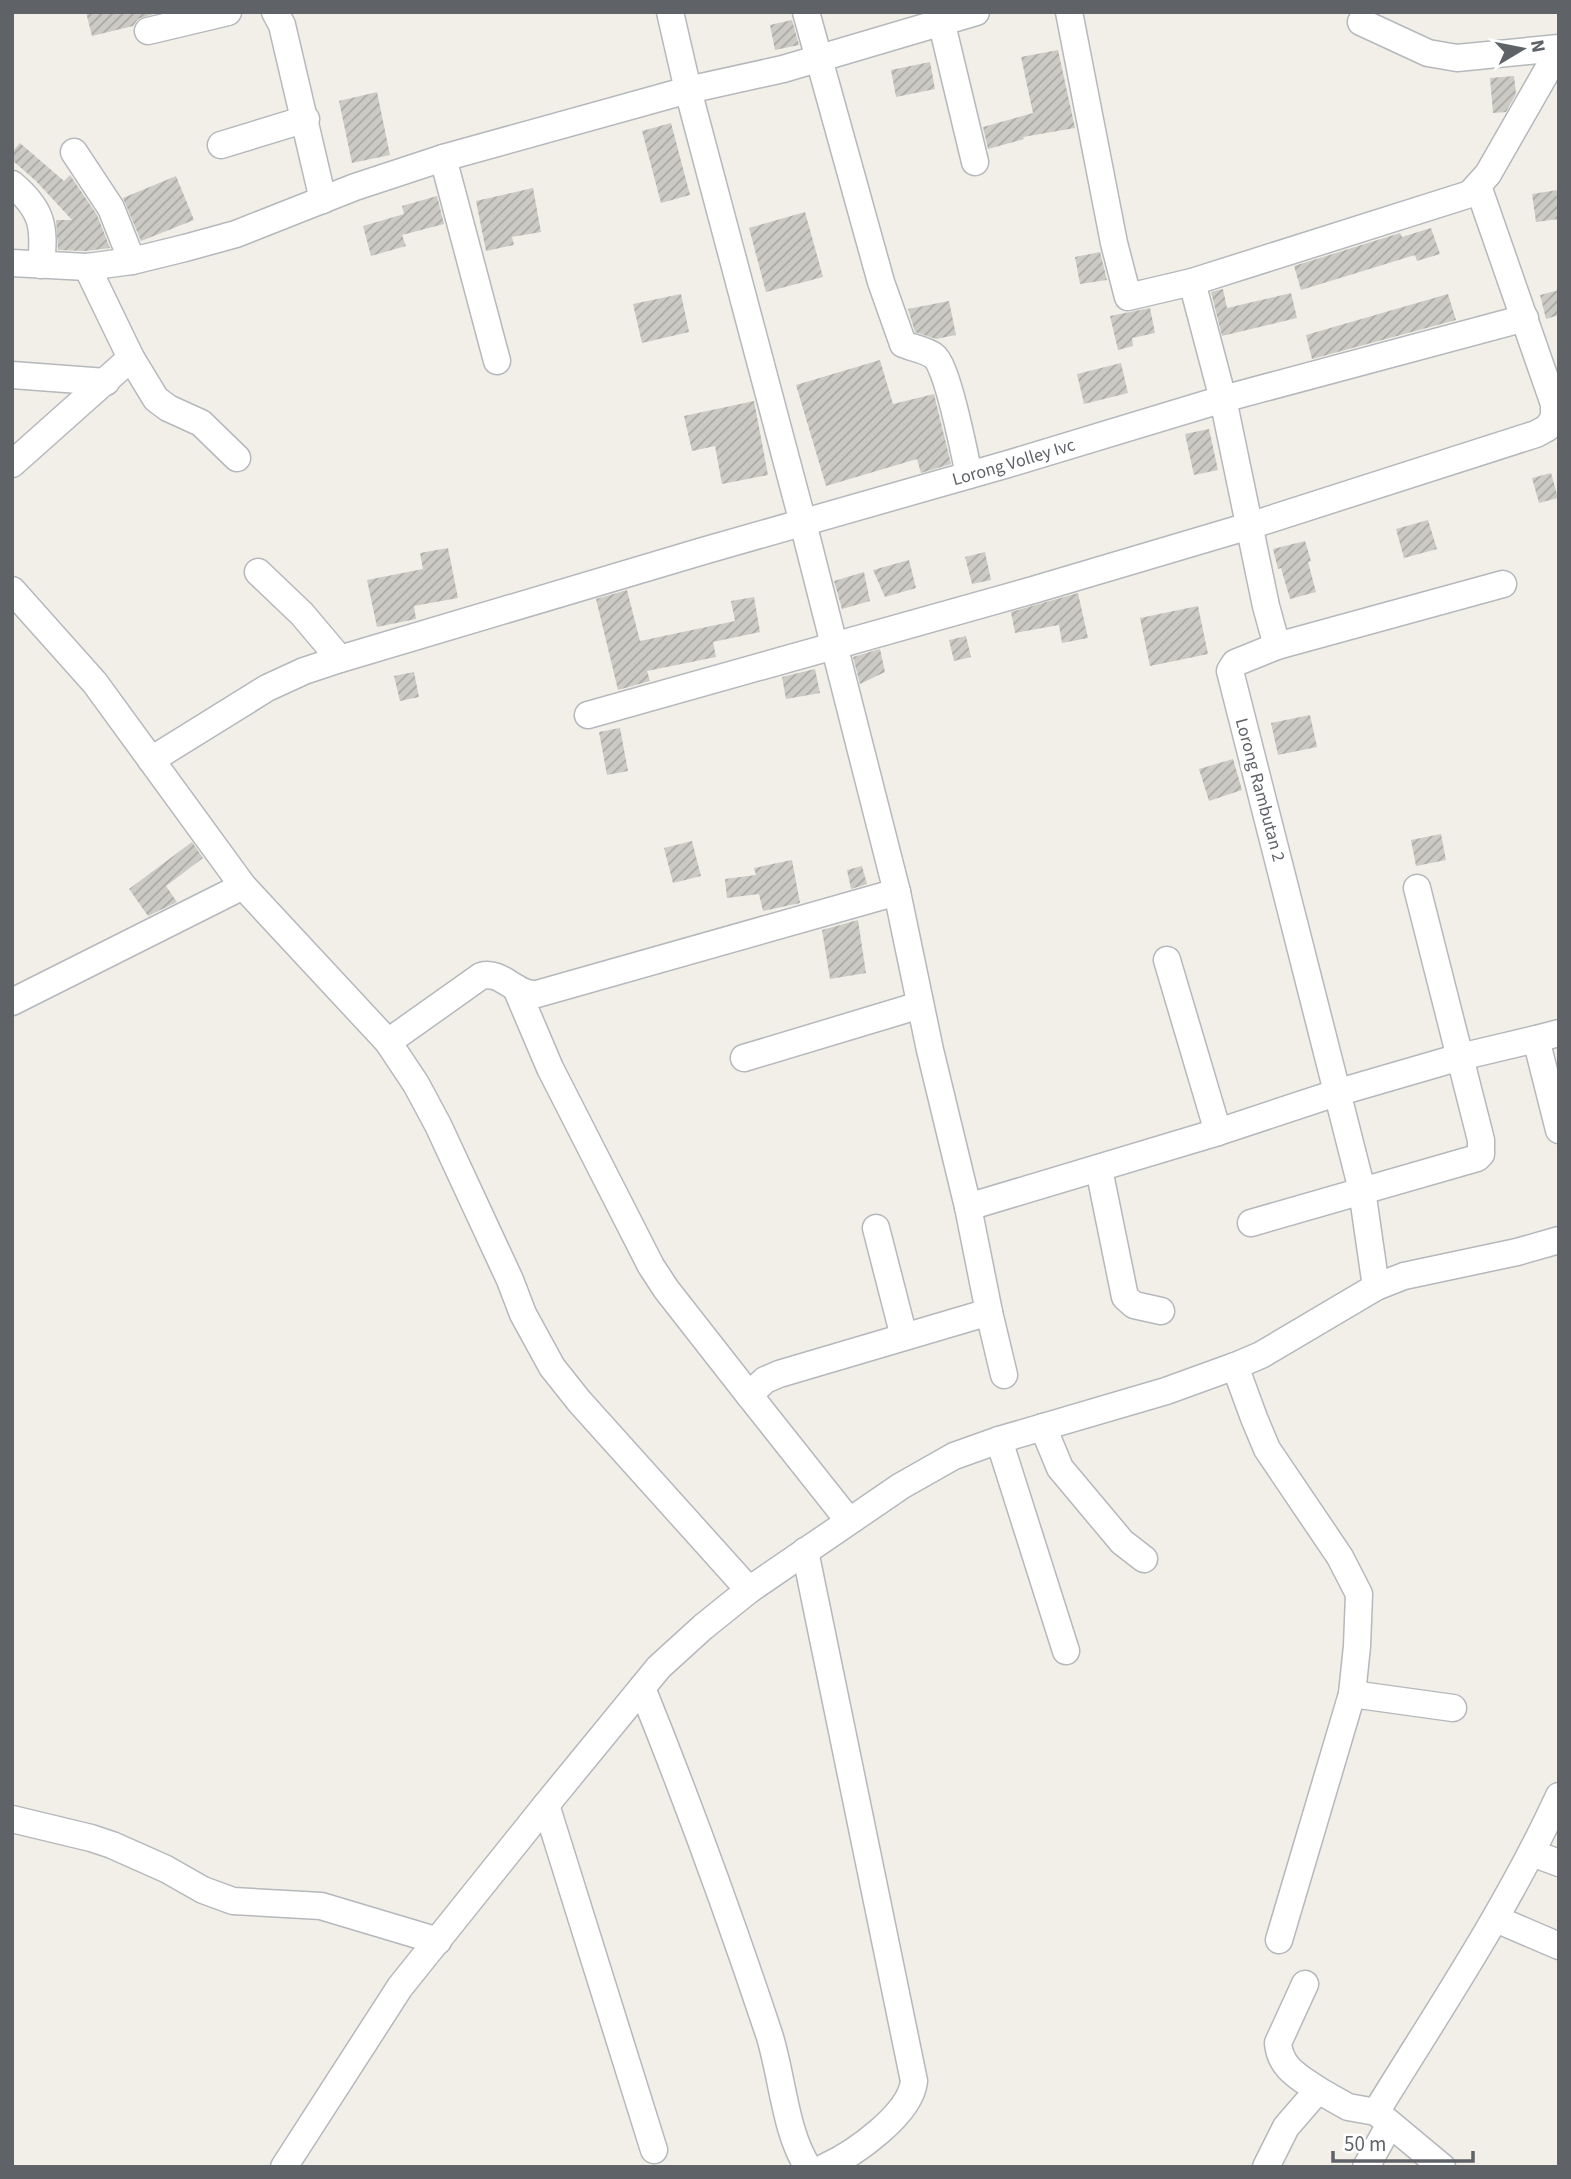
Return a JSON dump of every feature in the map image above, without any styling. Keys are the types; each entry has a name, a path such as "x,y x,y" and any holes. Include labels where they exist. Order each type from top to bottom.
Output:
{"street":[{"path":"148,31 228,12"},
{"path":"275,12 282,24 323,200"},
{"path":"670,12 897,892 1004,1375"},
{"path":"806,12 881,282 903,344 935,356 940,363 969,475"},
{"path":"12,263 86,267 132,261 236,234 397,172 443,158 688,90 783,69 940,17 976,12"},
{"path":"1069,12 1114,243 1128,297 1192,282 1470,194 1488,174 1559,49"},
{"path":"940,17 975,162"},
{"path":"1361,22 1428,53 1457,58 1559,49"},
{"path":"221,145 306,119"},
{"path":"74,152 111,208 132,261"},
{"path":"443,158 497,361"},
{"path":"12,184 26,196 38,214 43,244 41,265"},
{"path":"589,715 1249,526 1536,434 1547,428 1554,418 1554,404 1478,186"},
{"path":"86,267 131,358 156,399 168,408 201,423 237,457"},
{"path":"1192,282 1223,399 1277,646"},
{"name":"Lorong Volley Ivc","path":"151,760 267,688 304,671 340,659 1223,399 1525,318"},
{"path":"12,464 131,358"},
{"path":"12,374 106,382"},
{"path":"258,572 302,614 340,659"},
{"name":"Lorong Rambutan 2","path":"1376,1287 1362,1190 1230,675 1231,668 1235,663 1277,646 1503,584"},
{"path":"12,590 95,683 243,886 388,1042 416,1084 438,1125 523,1314 552,1367 579,1401 749,1590"},
{"path":"12,1002 243,886"},
{"path":"1251,1223 1477,1158 1482,1154 1481,1140 1417,888"},
{"path":"388,1042 481,976 494,975 530,995 546,992 897,892"},
{"path":"1167,960 1218,1132"},
{"path":"516,988 550,1068 651,1265 666,1289 849,1521"},
{"path":"744,1058 920,1004"},
{"path":"968,1207 1218,1132 1336,1093 1548,1036 1559,1130"},
{"path":"1099,1168 1125,1297 1134,1305 1161,1311"},
{"path":"876,1228 904,1337"},
{"path":"284,2167 400,1987 546,1805 659,1667 749,1590 929,1469 971,1449 1166,1391 1235,1366 1261,1355 1376,1287 1415,1273 1517,1252 1559,1240"},
{"path":"749,1395 770,1377 989,1312"},
{"path":"1235,1366 1267,1449 1340,1557 1357,1587 1359,1613 1352,1694 1279,1940"},
{"path":"1043,1427 1060,1468 1122,1542 1144,1559"},
{"path":"999,1440 1066,1651"},
{"path":"805,1551 914,2081 910,2097 875,2135 825,2167"},
{"path":"642,1688 685,1794 749,1975 778,2064 790,2123 808,2167"},
{"path":"1352,1694 1453,1708"},
{"path":"1366,2167 1383,2118 1496,1919 1559,1796"},
{"path":"546,1805 654,2150"},
{"path":"12,1819 112,1845 166,1869 203,1890 233,1900 321,1906 438,1941"},
{"path":"1532,1853 1559,1863"},
{"path":"1496,1919 1559,1945"},
{"path":"1305,1984 1278,2043 1279,2053 1287,2068 1318,2090 1349,2107 1383,2118 1442,2167"},
{"path":"1266,2167 1286,2127 1318,2090"}],"building":[{"path":"86,12 159,12 138,19 133,26 92,36"},
{"path":"792,20 799,45 775,50 770,25"},
{"path":"1058,50 1075,128 1023,137 1024,139 988,149 983,127 1033,113 1021,57"},
{"path":"930,62 935,89 896,97 891,70"},
{"path":"1514,76 1516,94 1506,112 1493,113 1490,78"},
{"path":"377,92 390,155 352,163 339,101"},
{"path":"671,123 690,195 661,203 642,131"},
{"path":"20,143 64,181 70,175 97,215 110,248 58,250 56,220 72,220 36,181 12,160 12,152"},
{"path":"176,176 194,220 141,241 123,198"},
{"path":"533,188 541,232 512,237 514,245 486,251 476,201"},
{"path":"1558,190 1559,219 1536,222 1532,194"},
{"path":"437,196 444,224 402,235 406,246 371,256 363,226 404,214 402,206"},
{"path":"805,212 823,277 766,292 749,228"},
{"path":"1431,228 1440,254 1417,261 1415,255 1301,290 1294,266 1400,233 1402,237"},
{"path":"1100,252 1107,280 1080,284 1075,257"},
{"path":"1223,289 1227,308 1291,293 1297,318 1222,336 1211,292"},
{"path":"1559,290 1559,315 1546,319 1540,295"},
{"path":"681,294 689,332 642,343 633,304"},
{"path":"1448,294 1456,320 1312,359 1306,335"},
{"path":"949,301 956,335 936,339 915,332 908,309"},
{"path":"1150,308 1155,333 1132,338 1133,346 1118,350 1110,316"},
{"path":"880,360 893,404 934,394 951,464 921,473 917,459 826,486 796,385"},
{"path":"1121,363 1128,393 1084,404 1077,374"},
{"path":"754,401 768,475 722,484 715,446 692,451 684,416"},
{"path":"1209,429 1218,470 1194,475 1185,434"},
{"path":"1551,473 1558,498 1539,503 1532,478"},
{"path":"1428,520 1437,549 1404,558 1396,529"},
{"path":"1305,541 1316,592 1290,599 1273,549"},
{"path":"448,548 458,598 414,606 416,619 377,627 367,580 423,569 420,553"},
{"path":"985,552 991,580 972,584 965,557"},
{"path":"909,560 916,588 885,597 873,570"},
{"path":"864,572 870,601 842,609 834,581"},
{"path":"627,590 640,641 735,621 731,601 754,597 760,632 713,642 716,657 647,671 650,681 618,690 596,599"},
{"path":"1078,593 1088,638 1062,643 1059,625 1015,633 1011,612"},
{"path":"1198,606 1208,654 1150,666 1140,618"},
{"path":"966,636 971,657 954,661 949,640"},
{"path":"880,649 885,672 860,684 853,657"},
{"path":"815,669 820,693 786,699 782,677"},
{"path":"414,672 419,697 400,701 394,676"},
{"path":"1310,715 1317,747 1278,755 1271,723"},
{"path":"620,728 628,771 607,775 599,732"},
{"path":"1233,759 1242,790 1209,801 1199,769"},
{"path":"1441,834 1446,860 1416,866 1411,840"},
{"path":"692,841 701,876 673,883 664,848"},
{"path":"192,842 203,858 166,886 177,902 148,916 129,889"},
{"path":"792,860 800,903 763,911 759,894 727,898 725,879 756,875 754,868"},
{"path":"862,866 867,884 851,889 847,870"},
{"path":"858,920 866,973 830,979 822,930"}]}
